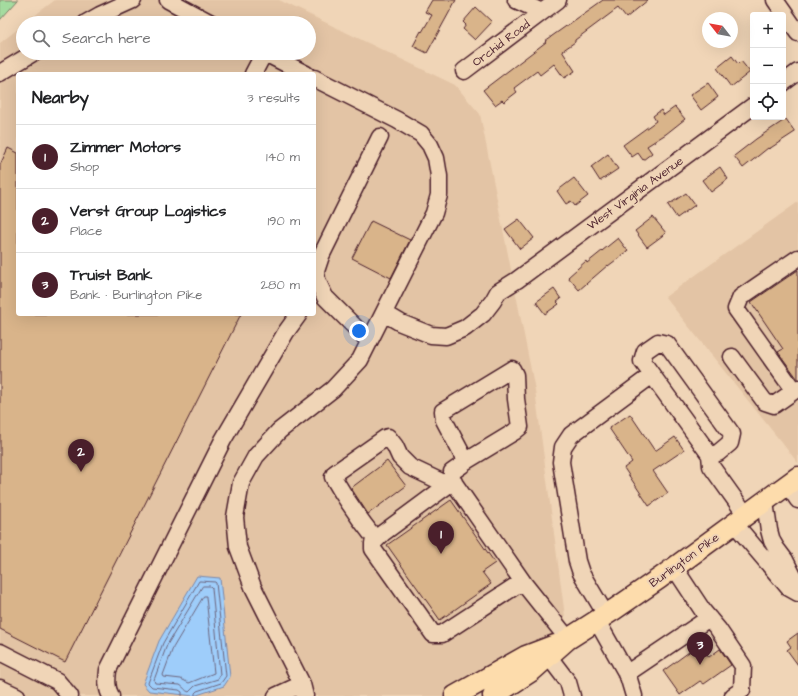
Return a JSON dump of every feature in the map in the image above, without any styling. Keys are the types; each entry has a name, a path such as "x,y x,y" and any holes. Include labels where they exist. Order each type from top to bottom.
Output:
{"main road":[{"name":"Burlington Pike","path":"493,696 533,670 568,639 674,568 764,502 795,487"},
{"name":"Burlington Pike","path":"455,696 526,656 568,639"}],"street":[{"path":"98,16 134,0"},
{"path":"168,0 198,16"},
{"path":"516,0 542,12"},
{"name":"Orchid Road","path":"464,71 558,0"},
{"path":"775,0 798,33"},
{"path":"0,73 21,60"},
{"path":"254,72 260,60"},
{"path":"278,60 302,72"},
{"path":"786,81 798,72"},
{"path":"304,690 253,587 238,547 235,517 241,483 256,456 279,431 332,389 360,360 434,213 439,194 439,176 436,158 430,145 422,134 316,79"},
{"name":"West Virginia Avenue","path":"384,313 401,323 431,335 446,336 465,328 483,314 498,292 750,108"},
{"path":"369,341 325,297 317,293 316,271 321,256 380,137"},
{"path":"732,357 765,402 774,405 796,389 736,309 741,297 798,258"},
{"path":"111,696 108,691 108,670 223,440 286,332 298,316"},
{"path":"710,455 718,453 730,443 732,434 667,344 658,342 645,351 642,361 710,455 711,466 740,519 789,588 798,592"},
{"path":"462,463 520,427 516,399 515,375 512,369 443,411 444,420 464,458 462,463 462,466 452,472 451,483 383,533 373,544 373,548 433,634 442,634 517,585 525,585"},
{"path":"634,696 626,674 577,562 561,462 563,447 571,435 652,375"},
{"path":"376,540 361,523 333,477 335,473 388,437 395,446 400,458 410,467 451,483 525,585 568,639"},
{"path":"764,502 772,541 785,560 798,586"},
{"path":"674,568 743,666 742,690 733,696"},
{"path":"626,674 709,618"},
{"path":"0,652 57,681 70,696"},
{"path":"548,657 568,682 572,696"},
{"path":"0,688 17,696"},
{"path":"276,696 304,690 318,696"}],"shaded area":[{"path":"55,0 279,0 312,16 34,16"},
{"path":"316,18 455,85 480,114 535,390 568,639 455,696 0,696 0,43 16,30 16,60 316,60"},
{"path":"798,202 798,463 665,297"}],"green space":[{"path":"0,0 18,0 0,20"}],"water":[{"path":"197,576 220,578 230,677 224,686 194,696 149,691 143,684 159,641"}],"building":[{"path":"432,0 456,0 427,53 413,46 432,15 425,12"},
{"path":"603,0 648,0 626,18 618,8 562,51 575,71 564,78 554,64 540,75 537,71 514,88 517,92 504,102 502,100 495,105 483,90 546,42 545,41"},
{"path":"476,7 492,22 475,40 463,29 466,25 463,22"},
{"path":"732,56 738,64 741,61 750,72 731,87 717,68"},
{"path":"708,83 718,97 701,110 690,95"},
{"path":"675,107 685,119 666,134 647,146 652,153 643,160 638,153 632,157 623,145 656,121 653,116 661,110 664,115"},
{"path":"786,119 795,132 769,149 768,148 743,168 734,156"},
{"path":"8,148 16,152 16,316 240,316 65,662 0,629 0,165"},
{"path":"608,154 618,169 600,181 591,167"},
{"path":"720,167 728,179 711,192 702,180"},
{"path":"574,178 588,196 575,206 571,201 566,204 557,191"},
{"path":"686,193 695,205 677,218 668,205"},
{"path":"653,217 666,233 647,247 635,231"},
{"path":"519,219 534,238 520,249 505,229"},
{"path":"371,221 410,240 391,278 352,258"},
{"path":"618,238 628,251 608,265 579,290 568,277 586,261 587,263"},
{"path":"798,270 798,379 778,352 783,349 751,302"},
{"path":"554,289 561,299 557,302 559,304 545,314 536,302"},
{"path":"630,414 655,451 675,437 684,450 653,471 668,493 649,506 624,468 632,462 609,428"},
{"path":"387,461 406,486 368,514 351,488"},
{"path":"451,500 495,563 482,572 491,584 440,620 387,545"},
{"path":"798,633 798,665 787,650 791,647 787,641"},
{"path":"700,644 709,657 720,649 731,665 704,684 700,681 680,695 663,671"}],"place":[{"name":"Verst Group Logistics","path":"81,472"},
{"name":"Zimmer Motors","path":"441,554"},
{"name":"Truist Bank","path":"700,665"}]}
